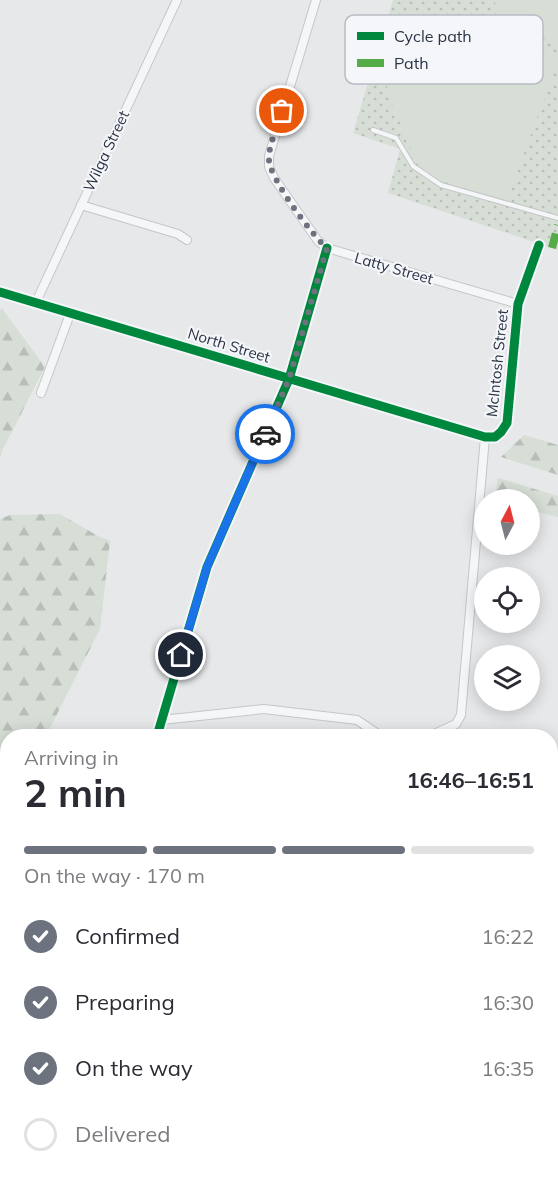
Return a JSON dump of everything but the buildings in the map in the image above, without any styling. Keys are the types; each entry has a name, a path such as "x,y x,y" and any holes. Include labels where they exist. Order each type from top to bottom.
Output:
{"street":[{"name":"Wilga Street","path":"36,302 177,0"},
{"path":"159,729 207,567 289,379 327,248 318,241 280,188 269,167 269,156 316,0"},
{"path":"81,205 178,234 187,240"},
{"name":"McIntosh Street","path":"485,437 495,437 507,423 518,304 539,245"},
{"name":"Latty Street","path":"327,248 518,304"},
{"name":"North Street","path":"0,292 485,437"},
{"path":"41,393 70,314"},
{"path":"445,729 456,724 461,715 485,437"},
{"path":"162,720 264,709 357,720 370,729"}],"lane":[{"path":"373,130 396,138 413,166 441,185 558,218"}],"green space":[{"path":"393,0 558,0 558,250 388,193 400,149 353,133 368,84 543,84 543,15 388,15"},
{"path":"493,0 558,0 558,42 543,36 543,15 503,15"},
{"path":"406,9 425,15 404,15"},
{"path":"543,51 558,56 507,201 432,178 419,167 387,93 387,84 543,84"},
{"path":"0,309 45,367 0,459"},
{"path":"524,435 558,445 558,475 501,457"},
{"path":"498,478 535,489 496,489"},
{"path":"540,491 558,496 558,517 540,512"},
{"path":"60,514 110,541 100,629 50,729 0,729 0,519 10,515"}],"marked path":[{"path":"552,248 558,225"}],"cycle path":[{"path":"0,292 485,437 495,437 507,423 518,304 539,245"},
{"path":"159,729 207,567 289,379 327,248"}],"way so far":[{"path":"265,434 289,379 327,248 318,241 280,188 269,167 269,156 282,111"}],"route":[{"path":"181,655 207,567 265,434"}]}
